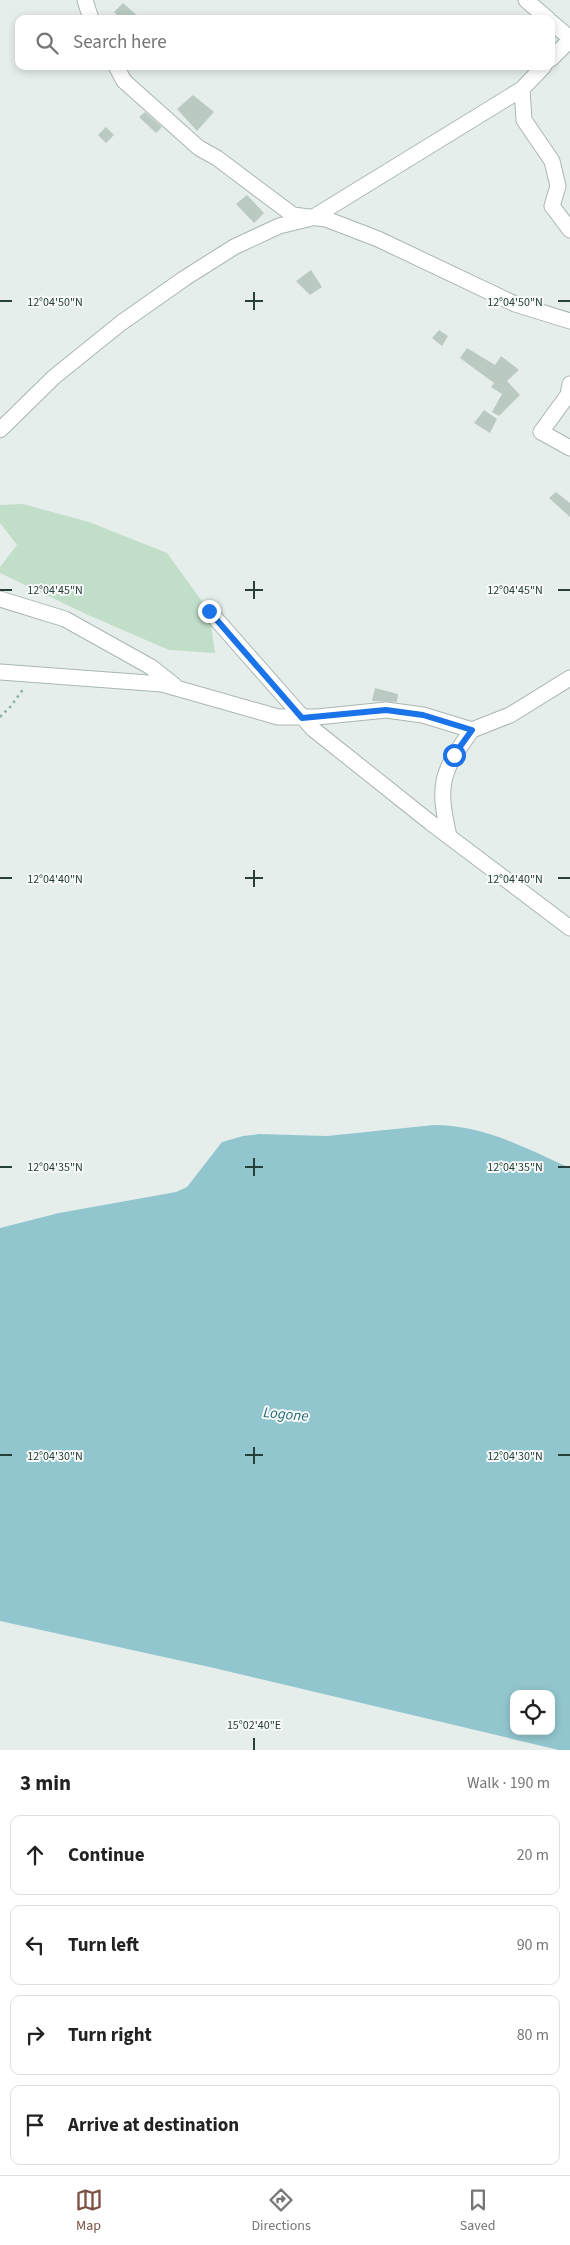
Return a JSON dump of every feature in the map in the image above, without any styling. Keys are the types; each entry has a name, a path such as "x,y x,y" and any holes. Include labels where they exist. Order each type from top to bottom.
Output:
{"street":[{"path":"86,0 90,15"},
{"path":"526,0 543,15"},
{"path":"555,26 570,39 555,55"},
{"path":"118,70 124,81 199,148 217,158 293,215 326,219 378,239 515,304 570,321"},
{"path":"0,430 54,377 121,323 185,278 234,247 279,226 312,218 522,89 540,70"},
{"path":"522,89 524,120 552,161 558,186 552,206 570,230"},
{"path":"570,384 568,396 541,432 570,448"},
{"path":"0,599 65,619 151,667 176,687"},
{"path":"209,611 313,729 448,836 570,928"},
{"path":"0,672 149,683 176,687 267,714 302,718 386,710 423,715 472,730"},
{"path":"448,836 442,803 443,778 454,755 472,730 510,715 570,678"}],"path":[{"path":"0,717 11,706 22,689 42,676"}],"green space":[{"path":"23,504 89,522 167,553 209,611 215,653 169,650 88,615 0,573 0,567 17,545 0,523 0,505"}],"water":[{"name":"Logone","path":"434,1125 452,1126 487,1133 504,1139 570,1168 570,1750 559,1750 214,1668 0,1621 0,1228 59,1213 176,1192 187,1187 222,1142 259,1134 327,1136"}],"building":[{"path":"123,3 136,15 117,15 114,12"},
{"path":"193,95 214,112 197,131 177,109"},
{"path":"145,112 162,127 156,133 139,117"},
{"path":"106,127 114,135 106,143 98,135"},
{"path":"247,195 264,213 254,223 236,204"},
{"path":"311,270 322,287 310,295 296,281"},
{"path":"439,330 448,336 442,346 432,338"},
{"path":"467,348 495,365 501,356 519,370 507,381 520,395 499,416 492,412 502,394 491,387 494,383 460,358"},
{"path":"484,410 497,419 490,433 474,423"},
{"path":"556,492 570,503 570,517 549,498"},
{"path":"375,688 398,694 397,702 372,701"}],"route":[{"path":"209,611 302,718 386,710 423,715 472,730 454,755"}]}
